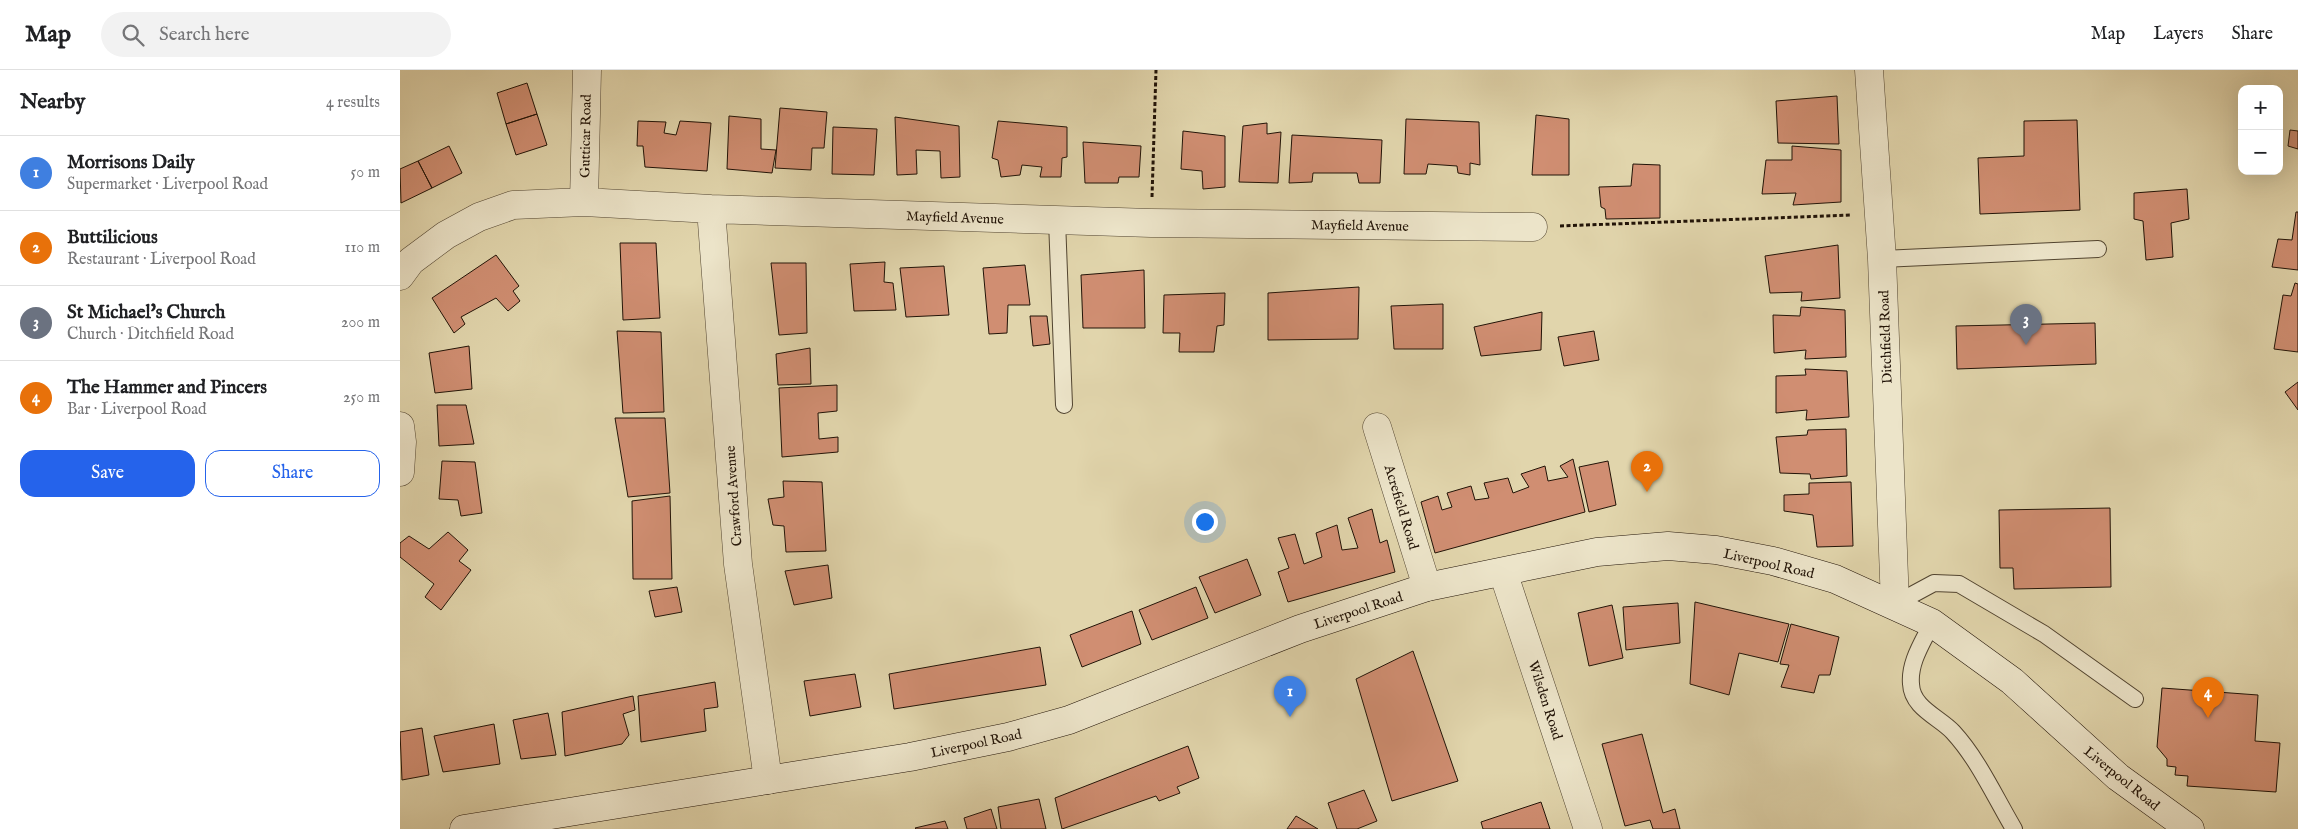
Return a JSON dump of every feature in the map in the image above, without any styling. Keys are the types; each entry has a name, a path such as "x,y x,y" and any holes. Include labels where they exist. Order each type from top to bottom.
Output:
{"street":[{"name":"Gutticar Road","path":"584,202 587,70"},
{"name":"Ditchfield Road","path":"1869,70 1882,259 1895,604"},
{"name":"Mayfield Avenue","path":"400,276 411,261 446,235 479,217 513,205 584,202 711,209 1152,223 1533,227"},
{"name":"Crawford Avenue","path":"711,209 738,564 768,780"},
{"path":"400,426 400,472"},
{"name":"Acrefield Road","path":"1377,427 1427,587"},
{"name":"Liverpool Road","path":"464,829 910,757 1008,737 1069,720 1300,629 1427,587 1597,552 1668,546 1716,550 1773,562 1835,579 1895,604 1932,623 2012,681 2118,777 2190,829"},
{"name":"Wilsden Road","path":"1503,572 1588,829"}],"lane":[{"path":"1057,220 1064,405"},
{"path":"1882,259 2098,249"},
{"path":"1895,604 1934,583 1959,584 2044,634 2135,700"},
{"path":"1932,623 1912,664 1910,686 1918,702 1933,717 1951,730 1967,750 2014,829"}],"path":[{"path":"1152,223 1156,70"},
{"path":"1533,227 1879,214"}],"building":[{"path":"527,83 537,114 506,124 497,93"},
{"path":"1837,96 1839,144 1778,143 1776,101"},
{"path":"780,108 827,112 824,148 812,148 811,170 775,168"},
{"path":"537,114 547,145 516,155 506,124"},
{"path":"1536,115 1569,119 1569,175 1532,175"},
{"path":"729,116 761,119 761,149 776,150 772,173 727,169"},
{"path":"895,117 959,126 960,177 941,178 940,151 916,150 917,174 897,175"},
{"path":"1406,119 1479,122 1480,165 1470,163 1470,175 1458,173 1457,166 1428,164 1426,174 1404,174"},
{"path":"2077,120 2080,210 1980,214 1978,158 2024,156 2024,121"},
{"path":"638,121 666,122 664,133 676,135 680,121 711,123 707,171 645,167 643,146 637,146"},
{"path":"998,121 1067,127 1067,157 1062,158 1061,177 1040,177 1042,167 1022,165 1020,175 1001,177 998,160 992,158"},
{"path":"1267,123 1267,134 1281,132 1278,183 1239,182 1243,126"},
{"path":"833,127 877,129 874,175 832,174"},
{"path":"2290,130 2298,131 2298,149 2288,146"},
{"path":"1183,131 1225,136 1225,187 1203,189 1202,171 1181,169"},
{"path":"1292,135 1382,140 1380,183 1359,183 1357,173 1313,173 1312,182 1289,183"},
{"path":"1083,142 1141,146 1139,177 1119,177 1118,183 1085,183"},
{"path":"449,146 462,173 432,188 418,161"},
{"path":"1792,146 1841,150 1841,202 1793,205 1796,193 1762,194 1766,160 1792,160"},
{"path":"418,161 432,188 401,203 400,169"},
{"path":"1633,164 1660,165 1660,218 1606,219 1605,209 1601,207 1599,187 1631,186"},
{"path":"2187,189 2189,219 2171,223 2173,257 2146,260 2143,221 2134,219 2134,193"},
{"path":"2296,212 2298,212 2298,270 2272,267 2278,239 2292,240"},
{"path":"620,243 656,243 660,318 623,320"},
{"path":"1838,245 1840,298 1801,301 1802,292 1770,293 1765,256"},
{"path":"496,255 519,286 513,291 520,301 508,311 496,298 461,317 465,324 454,333 432,298"},
{"path":"885,262 884,282 893,283 896,310 854,311 850,264"},
{"path":"771,263 806,263 807,333 779,335"},
{"path":"1025,265 1030,305 1008,305 1007,333 989,334 983,268"},
{"path":"944,266 949,315 906,317 900,268"},
{"path":"1144,270 1145,328 1083,328 1081,275"},
{"path":"2295,283 2298,284 2298,352 2274,349 2283,295 2291,296"},
{"path":"1359,287 1358,339 1268,340 1268,293"},
{"path":"1225,293 1224,325 1217,326 1214,352 1179,352 1180,333 1163,333 1164,295"},
{"path":"1443,304 1443,349 1394,349 1391,306"},
{"path":"1801,307 1845,310 1846,357 1805,359 1806,350 1774,353 1773,315 1800,316"},
{"path":"1542,312 1541,350 1481,356 1474,327"},
{"path":"1030,316 1047,316 1050,344 1033,346"},
{"path":"2095,323 2096,364 1957,369 1956,326"},
{"path":"617,331 661,332 664,412 623,413"},
{"path":"1594,331 1599,360 1564,366 1558,337"},
{"path":"469,346 472,389 435,393 429,353"},
{"path":"810,348 811,384 778,385 776,354"},
{"path":"1805,369 1847,371 1849,417 1806,420 1807,410 1776,413 1776,376 1806,375"},
{"path":"2298,382 2298,410 2285,392"},
{"path":"837,385 837,411 818,413 819,439 838,437 838,452 782,457 779,388"},
{"path":"437,405 466,405 474,444 439,446"},
{"path":"615,418 665,418 670,493 628,497"},
{"path":"1846,429 1847,476 1811,479 1810,474 1780,473 1776,437 1807,435 1808,430"},
{"path":"1573,459 1585,512 1435,553 1421,502 1438,496 1442,510 1452,507 1447,493 1471,486 1475,500 1489,498 1484,483 1508,478 1513,493 1529,487 1521,474 1545,466 1548,481 1568,477 1560,466"},
{"path":"442,461 475,462 482,513 461,516 458,500 439,499"},
{"path":"1608,461 1616,505 1589,512 1579,467"},
{"path":"783,481 822,482 826,551 786,552 784,526 773,525 768,499 784,497"},
{"path":"1851,482 1853,546 1817,547 1813,515 1784,511 1784,495 1809,494 1809,483"},
{"path":"670,496 672,579 633,579 632,501"},
{"path":"2110,508 2111,587 2014,589 2013,568 2000,568 1999,510"},
{"path":"1372,509 1380,543 1387,540 1395,572 1288,602 1278,572 1289,568 1278,538 1295,534 1304,564 1322,557 1316,533 1337,525 1342,550 1358,548 1348,518"},
{"path":"448,532 468,550 459,561 471,570 441,610 425,597 434,584 400,557 400,543 409,536 429,549"},
{"path":"1247,559 1261,595 1215,613 1199,577"},
{"path":"828,565 832,598 794,605 785,571"},
{"path":"677,587 682,612 655,617 649,591"},
{"path":"1196,587 1208,618 1152,640 1139,610"},
{"path":"1695,602 1789,624 1778,662 1739,653 1729,695 1690,684"},
{"path":"1678,603 1680,643 1626,650 1623,607"},
{"path":"1612,605 1623,658 1589,666 1578,613"},
{"path":"1132,611 1141,644 1082,667 1070,635"},
{"path":"1791,624 1839,637 1830,675 1819,675 1814,693 1781,687 1789,665 1780,664"},
{"path":"1040,647 1046,685 894,709 889,674"},
{"path":"1413,651 1458,781 1392,801 1356,679"},
{"path":"855,674 861,707 810,716 804,681"},
{"path":"715,682 718,707 704,709 706,731 641,742 638,696"},
{"path":"2162,688 2258,695 2255,741 2280,743 2276,792 2187,786 2188,776 2175,775 2176,767 2167,766 2167,759 2157,747"},
{"path":"633,696 635,710 623,714 629,735 622,744 565,756 562,712"},
{"path":"548,713 556,755 521,759 513,720"},
{"path":"494,724 500,764 443,772 434,736"},
{"path":"422,728 429,775 402,780 400,732"},
{"path":"1642,734 1663,813 1675,809 1680,829 1653,829 1650,820 1625,826 1602,744"},
{"path":"1188,746 1199,778 1177,787 1180,793 1159,801 1156,796 1062,829 1055,798"},
{"path":"1364,790 1377,821 1357,829 1337,829 1328,803"},
{"path":"1039,799 1046,829 1001,829 998,807"},
{"path":"1541,802 1550,829 1483,829 1481,822"},
{"path":"991,809 997,829 967,829 964,818"},
{"path":"1296,816 1318,829 1287,829"},
{"path":"945,821 948,829 915,828"}],"place":[{"name":"St Michael's Church","path":"2026,345"},
{"name":"Buttilicious","path":"1647,492"},
{"name":"Morrisons Daily","path":"1290,717"},
{"name":"The Hammer and Pincers","path":"2208,718"}]}
